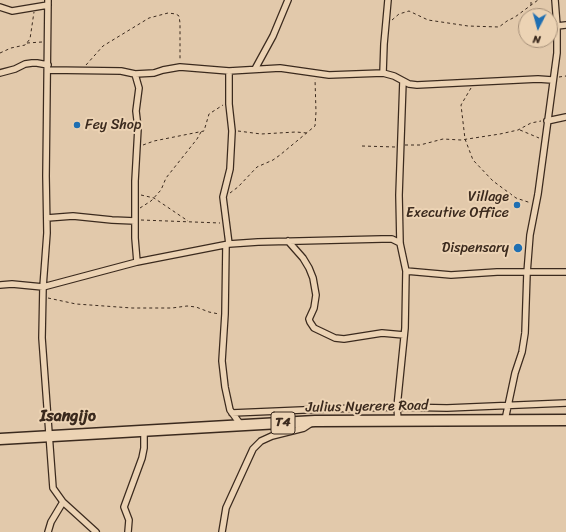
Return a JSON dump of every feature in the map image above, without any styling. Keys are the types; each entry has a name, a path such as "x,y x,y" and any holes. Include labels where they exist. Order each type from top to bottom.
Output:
{"highway":[{"name":"Julius Nyerere Road","path":"0,439 314,421 566,420"}],"street":[{"path":"255,69 273,36 288,0"},
{"path":"384,73 388,0"},
{"path":"0,7 12,11 34,8 48,2 47,218 42,338 53,488 64,502 96,532"},
{"path":"505,420 515,373 522,352 525,333 530,235 545,140 556,48"},
{"path":"0,73 15,69 25,64 37,63 48,67 121,71 134,74 154,73 180,67 229,71 280,68 315,74 353,75 384,73 410,84 417,85 538,79 552,80"},
{"path":"229,71 229,99 232,131 230,169 223,197 227,245 222,361 225,387 230,410 241,425"},
{"path":"134,74 139,88 136,111 138,128 134,238 137,262"},
{"path":"398,420 397,407 404,335 406,271 400,243 399,196 402,147 403,81"},
{"path":"547,121 566,117"},
{"path":"47,218 74,216 112,220 135,220"},
{"path":"0,286 12,284 43,287 137,262 227,245 288,241 396,239 400,235"},
{"path":"392,239 400,243"},
{"path":"288,241 303,258 313,278 316,295 310,322 314,328 335,338 344,339 382,333 404,335"},
{"path":"406,271 451,275 497,272 566,272"},
{"path":"232,413 397,407 447,408 566,403"},
{"path":"222,532 226,508 253,449 261,441 272,436 304,428 314,421"},
{"path":"128,532 128,520 124,507 142,458 144,448 144,431"},
{"path":"48,532 51,522 64,502"}],"path":[{"path":"531,0 531,5"},
{"path":"386,26 399,14 409,11 428,20 468,26 499,27 538,0"},
{"path":"27,43 31,38 34,8"},
{"path":"82,70 89,60 103,46 149,18 168,13 176,14 180,23 180,67"},
{"path":"0,53 27,43 39,41 48,43"},
{"path":"223,197 238,187 257,167 273,160 315,126 315,74"},
{"path":"474,82 461,105 465,139 473,160 493,181 519,200 536,204"},
{"path":"135,212 154,198 161,190 166,178 201,132 205,129 209,114 220,108 229,99"},
{"path":"362,146 402,147 424,145 432,141 443,139 465,139 519,130 535,122 547,121"},
{"path":"519,130 545,140"},
{"path":"232,131 261,134 296,132 307,133"},
{"path":"137,148 154,141 201,132"},
{"path":"135,190 141,195 154,198 188,221"},
{"path":"135,220 226,223"},
{"path":"43,297 62,302 88,305 154,308 187,306 196,307 209,312 225,314"}],"place":[{"name":"Fey Shop","path":"77,125"},
{"name":"Village Executive Office","path":"517,205"},
{"name":"Dispensary","path":"518,248"}],"district":[{"name":"Isangijo","path":"68,417"}]}
